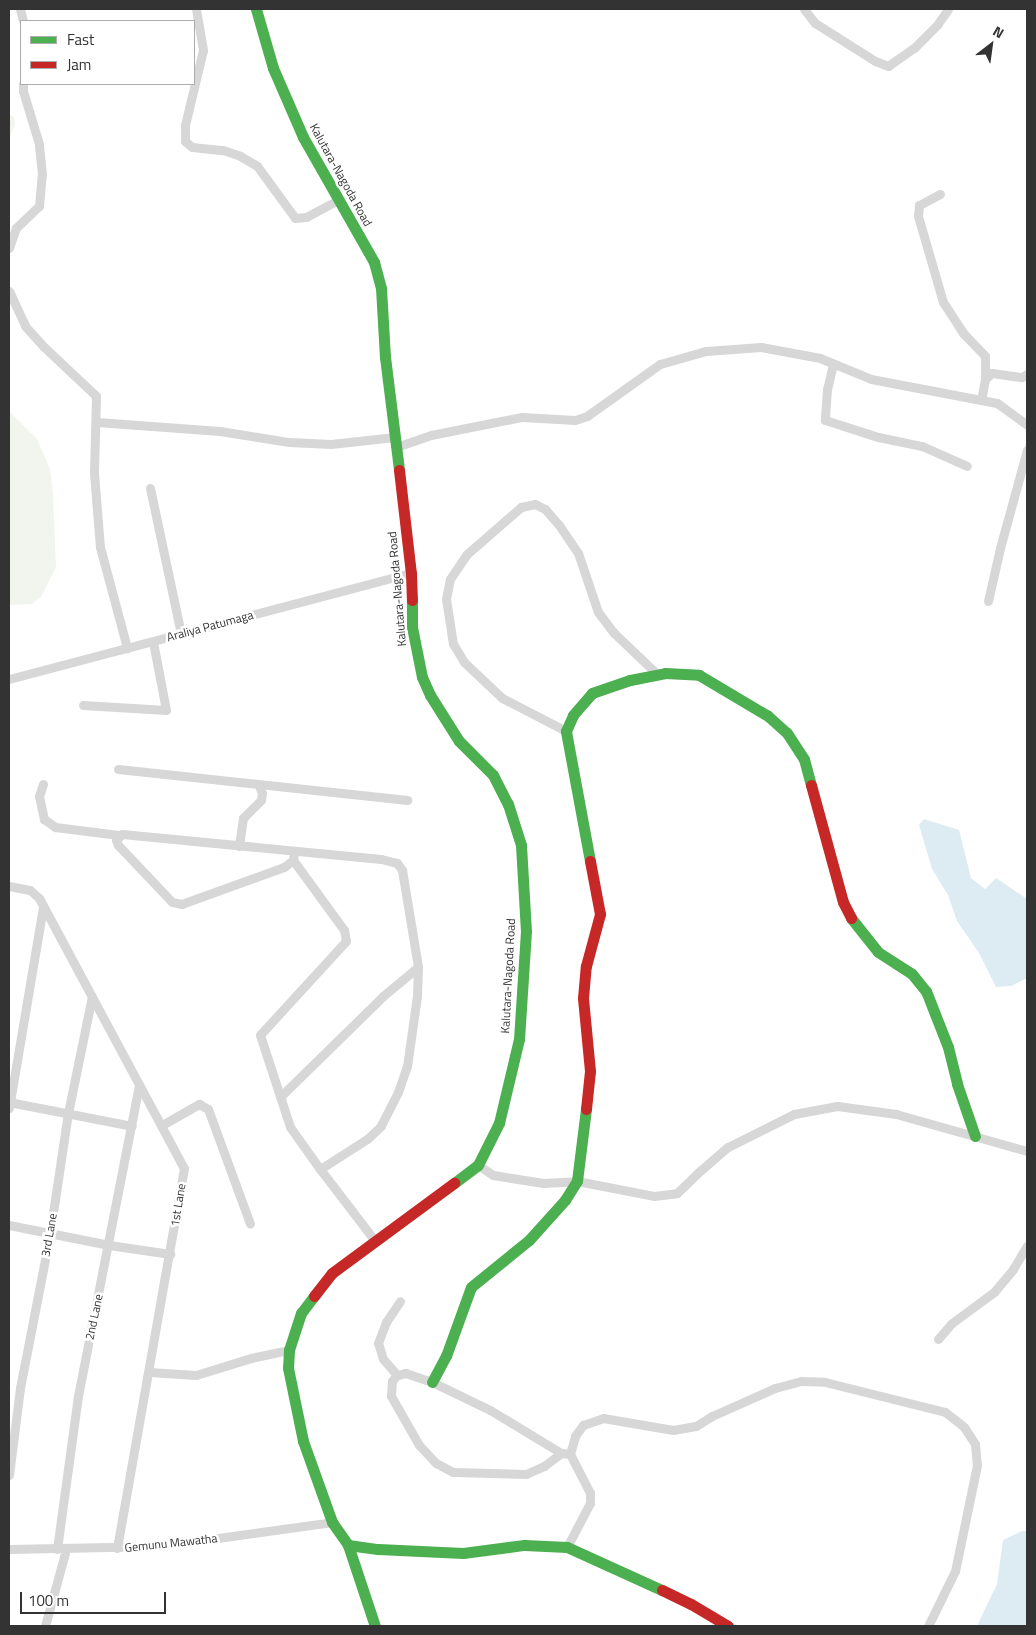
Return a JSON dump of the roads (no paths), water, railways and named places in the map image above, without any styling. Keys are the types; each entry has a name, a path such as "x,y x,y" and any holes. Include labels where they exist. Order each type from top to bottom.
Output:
{"street":[{"path":"195,83 203,50 196,9"},
{"name":"Kalutara-Nagoda Road","path":"256,9 273,68 303,137 374,262 382,288 386,357 411,573 412,627 422,677 430,695 459,741 493,775 508,804 520,845 526,931 518,1039 499,1123 478,1165 332,1273 301,1314 289,1350 288,1368 303,1441 332,1522 348,1545 375,1626"},
{"path":"804,9 815,23 874,62 888,66 914,48 937,25 948,9"},
{"path":"9,248 12,229 39,206 42,174 39,144 22,85"},
{"path":"195,85 185,125 185,141 192,147 223,150 240,156 257,166 295,218 306,217 338,200"},
{"path":"940,194 919,205 918,216 943,302 963,332 985,356 985,379 981,400"},
{"path":"9,292 25,326 43,346 96,396 97,422 94,473 100,547 127,648"},
{"path":"97,422 220,431 289,442 331,444 395,442 522,417 575,420 587,416 660,364 706,351 761,347 820,358 871,378 997,403 1027,424"},
{"path":"833,364 827,389 824,420 878,437 922,446 967,466"},
{"path":"985,379 992,373 1022,377 1027,374"},
{"path":"988,601 1000,548 1027,450"},
{"path":"150,488 181,634"},
{"path":"566,731 502,698 464,662 453,644 446,599 450,579 467,554 522,507 534,504 545,509 559,525 578,553 598,612 614,633 657,674"},
{"name":"Araliya Patumaga","path":"9,679 411,573"},
{"path":"83,705 166,710 154,642"},
{"path":"432,1382 446,1356 471,1287 529,1240 565,1200 577,1181 590,1071 583,998 586,966 600,914 566,731 573,715 592,693 630,680 657,674 699,675 732,692 768,716 787,733 804,759 843,902 852,920 878,952 912,974 926,991 948,1046 957,1084 975,1136"},
{"path":"118,770 407,800"},
{"path":"42,784 39,796 44,819 55,827 239,846 293,856 381,859 397,863 402,870 418,967 412,1039 407,1066 392,1106 376,1132 320,1169"},
{"path":"239,846 243,818 261,800 262,793 258,784"},
{"path":"119,835 116,840 118,846 172,902 182,904 284,867 293,856"},
{"path":"293,856 344,930 346,941 260,1035 290,1127 376,1241"},
{"name":"1st Lane","path":"9,886 30,890 39,898 184,1168 117,1548"},
{"path":"43,906 9,1104 68,1113 132,1126"},
{"path":"280,1097 383,996 418,967"},
{"name":"3rd Lane","path":"9,1475 20,1388 50,1233 68,1113 92,996"},
{"name":"2nd Lane","path":"45,1626 62,1549 78,1396 132,1126 138,1085"},
{"path":"162,1125 199,1104 208,1109 250,1224"},
{"path":"478,1165 493,1175 543,1184 577,1181 654,1196 677,1193 728,1147 794,1114 837,1106 896,1114 1027,1151"},
{"path":"9,1225 109,1245 170,1254"},
{"path":"938,1340 952,1323 994,1292 1013,1269 1027,1246"},
{"path":"397,1375 383,1359 378,1343 386,1322 400,1301"},
{"path":"149,1372 196,1375 251,1358 289,1350"},
{"path":"567,1547 590,1503 590,1493 566,1453 490,1410 432,1382 406,1373 397,1375 392,1381 391,1396 419,1445 436,1463 453,1472 526,1474 566,1453 583,1425 603,1418 674,1430 696,1426 712,1416 775,1388 801,1381 824,1382 945,1412 964,1426 975,1444 977,1465 955,1571 928,1626"},
{"name":"Gemunu Mawatha","path":"9,1549 160,1546 332,1522"},
{"path":"348,1545 378,1549 463,1553 524,1544 567,1547 691,1604 728,1626"}]}
